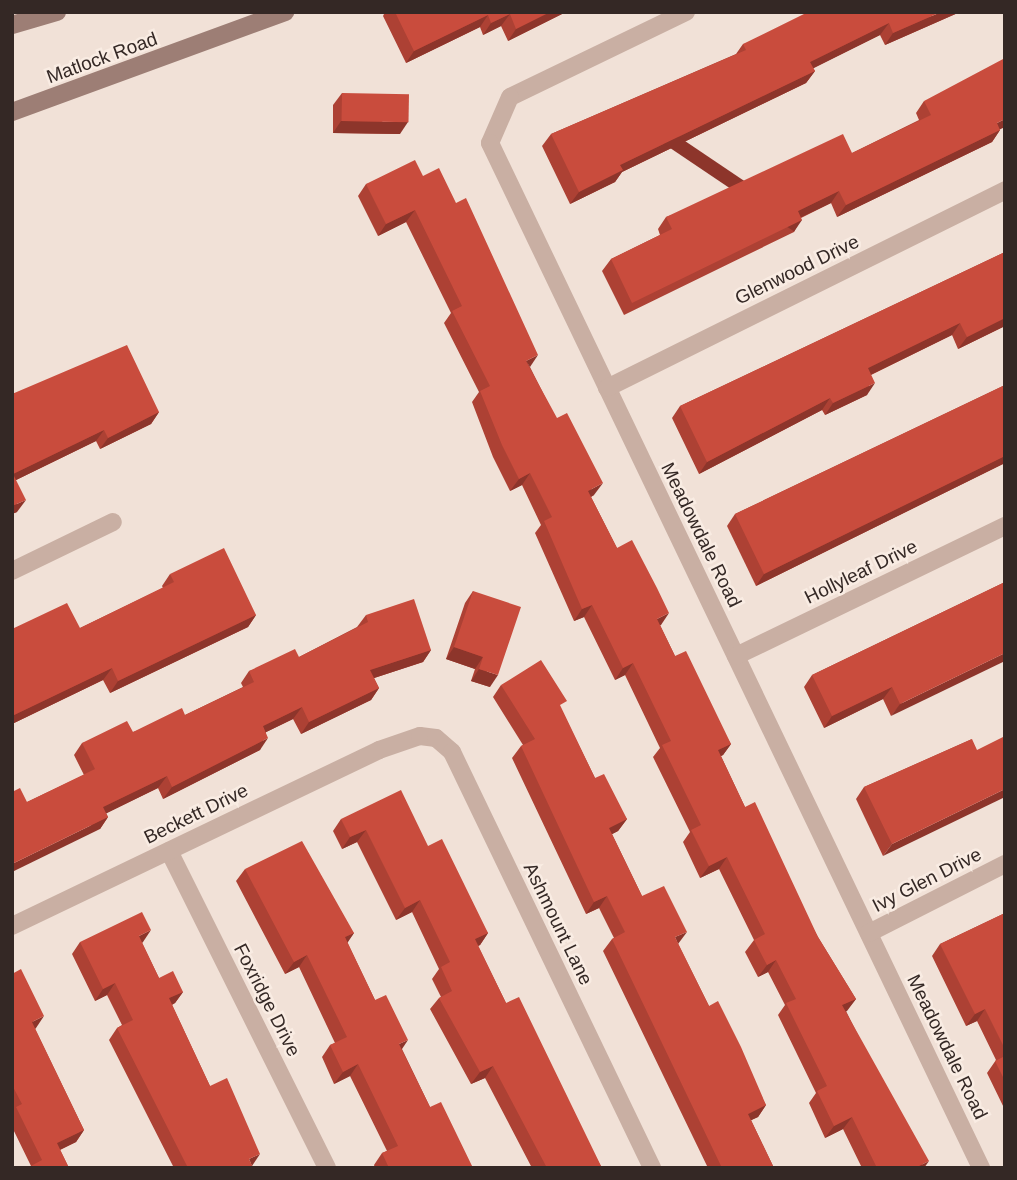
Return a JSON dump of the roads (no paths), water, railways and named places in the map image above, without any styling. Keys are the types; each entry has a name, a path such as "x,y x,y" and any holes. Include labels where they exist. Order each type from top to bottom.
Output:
{"main road":[{"path":"12,25 57,12"},
{"name":"Matlock Road","path":"12,113 285,12"}],"street":[{"name":"Meadowdale Road","path":"686,12 510,97 490,144 981,1168"},
{"name":"Glenwood Drive","path":"607,388 1005,190"},
{"path":"12,571 113,522"},
{"name":"Hollyleaf Drive","path":"736,656 1005,526"},
{"name":"Ashmount Lane","path":"399,744 428,737 452,752 652,1168"},
{"name":"Beckett Drive","path":"12,926 399,744"},
{"name":"Foxridge Drive","path":"169,851 327,1168"},
{"name":"Ivy Glen Drive","path":"869,933 1005,864"}]}
